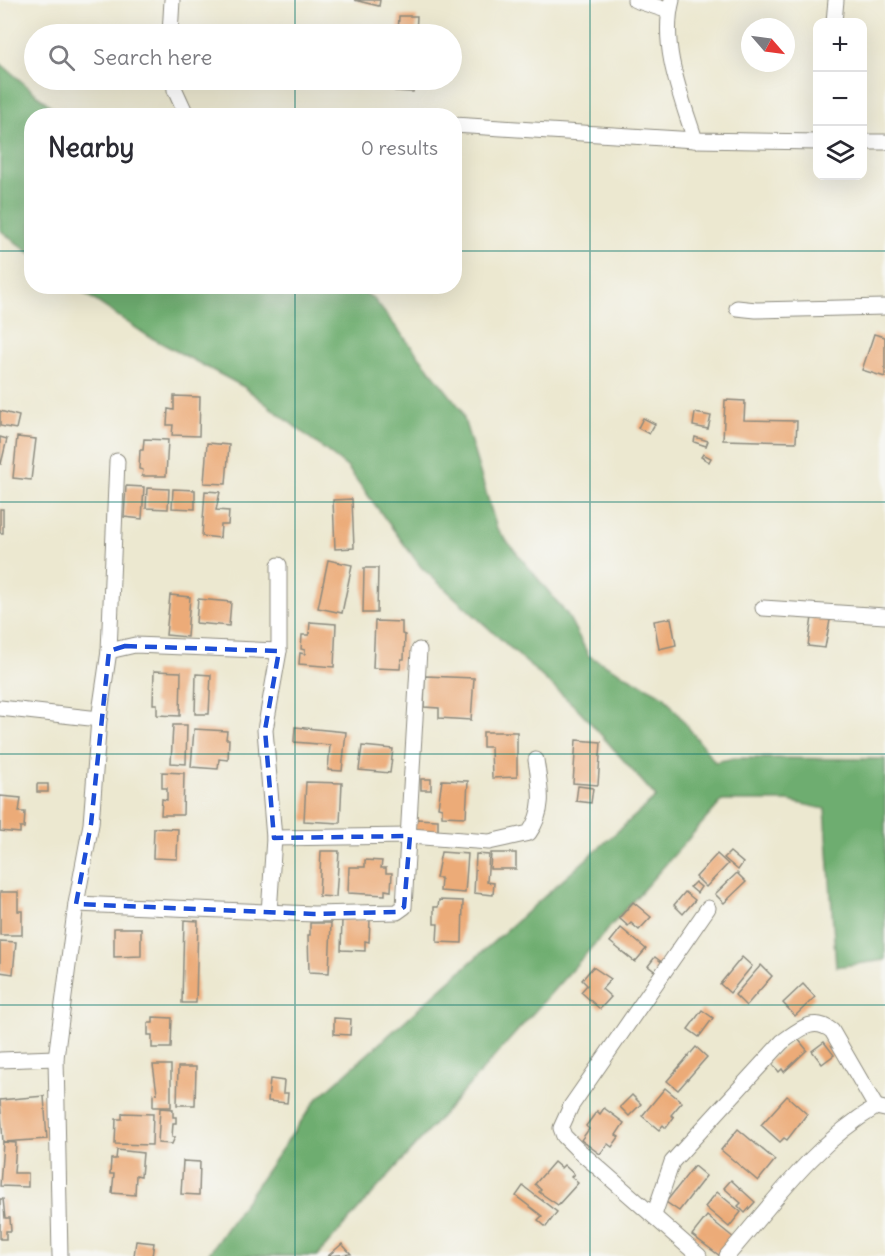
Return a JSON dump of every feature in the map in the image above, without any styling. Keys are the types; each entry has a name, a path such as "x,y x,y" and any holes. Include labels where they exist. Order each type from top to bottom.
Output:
{"street":[{"path":"171,24 172,0"},
{"path":"635,0 670,6 669,47 695,140"},
{"path":"834,18 836,0"},
{"path":"175,90 183,108"},
{"path":"462,125 695,140 813,142"},
{"path":"867,142 885,142"},
{"path":"737,308 756,310 885,307"},
{"path":"60,1256 56,1058 76,904 91,824 99,718 109,651 117,461"},
{"path":"269,913 274,838 266,730 279,651 279,565"},
{"path":"762,608 885,616"},
{"path":"109,651 135,645 279,651"},
{"path":"76,904 269,913 397,912 404,907 410,836 419,650"},
{"path":"0,708 99,718"},
{"path":"274,838 410,836 489,842 529,833 536,823 543,801 536,760"},
{"path":"699,1256 570,1143 561,1128 572,1106 708,908"},
{"path":"654,1215 672,1162 774,1050 799,1029 814,1023 824,1025 832,1031 880,1108 858,1118 807,1162 727,1256"},
{"path":"0,1060 56,1058"}],"highlighted area":[{"path":"125,646 279,651 265,730 274,838 410,836 404,907 397,912 314,914 76,904 91,824 109,651"}],"green space":[{"path":"0,63 24,83 24,90 32,90 53,108 24,108 24,249 0,230"},
{"path":"85,294 366,294 373,298 461,409 497,529 567,614 589,656 664,696 715,762 734,758 885,759 885,960 836,967 825,809 788,801 722,801 317,1256 207,1256 316,1100 656,797 580,711 421,567 347,467 244,387 148,336"}],"building":[{"path":"354,0 380,0 379,6"},
{"path":"399,16 417,16 417,24 399,24"},
{"path":"395,90 413,90 413,92"},
{"path":"874,334 885,337 885,377 862,370"},
{"path":"174,396 200,397 199,436 172,435 173,425 167,425 168,409 174,410"},
{"path":"725,400 745,401 744,420 797,421 796,442 723,440"},
{"path":"0,411 19,416 16,429 0,426"},
{"path":"695,413 711,416 708,429 693,426"},
{"path":"643,418 655,424 649,434 638,428"},
{"path":"0,437 7,439 1,464 0,464"},
{"path":"17,437 36,439 31,480 13,478"},
{"path":"695,437 708,441 706,446 694,442"},
{"path":"144,439 168,440 166,476 142,476 143,470 139,469 140,450 143,450"},
{"path":"207,443 229,445 226,484 204,483"},
{"path":"703,454 711,458 709,462 701,457"},
{"path":"126,486 144,487 142,519 124,517"},
{"path":"147,488 169,489 168,509 146,508"},
{"path":"173,489 195,490 195,509 172,508"},
{"path":"205,491 220,492 216,510 229,511 228,525 221,525 220,538 202,536"},
{"path":"352,499 354,548 335,549 333,500"},
{"path":"0,509 3,509 3,533 0,533"},
{"path":"328,560 352,565 342,613 318,608"},
{"path":"364,568 378,568 377,613 363,613"},
{"path":"170,595 190,597 187,637 166,635"},
{"path":"198,599 231,602 229,626 196,623"},
{"path":"812,617 830,620 825,648 808,646"},
{"path":"671,618 676,645 659,649 654,621"},
{"path":"375,621 402,622 402,634 405,635 404,659 401,659 400,669 373,668"},
{"path":"310,622 336,624 334,667 299,664 300,653 305,654 305,650 301,649 302,635 309,635"},
{"path":"154,671 181,672 180,716 157,715 157,704 153,704"},
{"path":"196,674 211,675 209,714 195,714"},
{"path":"425,676 474,678 471,720 439,718 439,708 424,707"},
{"path":"173,725 187,725 186,764 171,763"},
{"path":"295,727 346,732 342,771 328,770 330,745 294,742"},
{"path":"194,729 227,731 228,760 219,759 218,769 191,767"},
{"path":"483,732 517,732 517,777 492,778 491,747 483,747"},
{"path":"576,740 601,742 598,785 573,783"},
{"path":"362,746 393,749 390,773 359,770"},
{"path":"162,772 184,773 183,815 161,815 162,799 167,800 167,788 162,788"},
{"path":"421,779 431,779 431,790 421,790"},
{"path":"442,780 468,781 466,817 442,816 442,808 438,807"},
{"path":"306,782 342,783 340,823 304,821"},
{"path":"37,784 48,784 48,792 37,792"},
{"path":"578,786 593,788 591,803 576,801"},
{"path":"0,796 21,798 19,812 25,812 24,828 20,828 20,833 0,831"},
{"path":"414,819 438,820 438,832 414,832"},
{"path":"154,828 178,829 177,859 153,858"},
{"path":"321,851 339,851 336,897 319,896"},
{"path":"441,852 468,854 465,893 440,891 441,878 436,878"},
{"path":"730,852 743,863 738,870 724,858"},
{"path":"491,853 516,853 516,869 490,869"},
{"path":"476,854 489,855 487,882 494,883 493,895 474,893"},
{"path":"717,854 728,864 706,887 696,877"},
{"path":"365,860 382,861 381,868 386,868 386,873 392,873 391,891 385,890 385,895 348,893 349,867 365,867"},
{"path":"737,873 746,882 724,903 715,894"},
{"path":"695,882 701,887 697,893 690,887"},
{"path":"0,892 18,892 18,911 22,911 22,935 0,935"},
{"path":"685,892 695,900 683,914 674,905"},
{"path":"439,900 463,901 462,943 437,942 438,924 434,924 434,907 438,907"},
{"path":"633,902 651,917 639,930 631,923 628,926 619,918"},
{"path":"184,920 198,921 196,1003 182,1003"},
{"path":"342,920 370,920 369,942 365,941 365,951 341,950"},
{"path":"310,923 331,923 329,973 309,972"},
{"path":"114,928 141,928 141,956 114,957"},
{"path":"621,928 646,949 635,962 610,942"},
{"path":"0,941 16,942 13,974 0,972"},
{"path":"655,957 664,964 657,973 648,966"},
{"path":"742,957 752,966 730,993 720,984"},
{"path":"761,965 772,976 746,1006 735,995"},
{"path":"593,967 611,979 602,989 611,997 600,1009 581,992 587,985 582,980"},
{"path":"803,984 815,997 795,1016 783,1003"},
{"path":"702,1010 713,1018 699,1037 688,1029"},
{"path":"153,1017 172,1018 171,1048 152,1048 152,1035 148,1035 148,1023 153,1023"},
{"path":"334,1018 351,1019 350,1035 334,1034"},
{"path":"798,1039 807,1050 784,1072 782,1069 779,1072 770,1061"},
{"path":"824,1042 834,1055 822,1064 812,1051"},
{"path":"696,1047 707,1057 678,1090 667,1081"},
{"path":"153,1065 171,1065 171,1107 153,1107 153,1094 157,1093"},
{"path":"178,1067 196,1067 195,1105 177,1105"},
{"path":"270,1079 284,1081 283,1093 288,1093 287,1103 268,1101"},
{"path":"665,1088 682,1102 671,1115 674,1117 666,1128 663,1125 659,1130 642,1116"},
{"path":"632,1095 641,1104 629,1116 620,1107"},
{"path":"44,1096 47,1139 3,1142 0,1100"},
{"path":"787,1096 807,1114 787,1140 784,1138 780,1142 761,1125"},
{"path":"160,1108 173,1109 173,1117 176,1117 176,1123 173,1123 172,1137 175,1137 172,1144 158,1143"},
{"path":"604,1108 624,1123 612,1147 608,1144 600,1154 581,1140 589,1129 586,1126 597,1111 600,1114"},
{"path":"122,1113 153,1114 152,1145 115,1144 116,1119 122,1119"},
{"path":"738,1129 775,1160 758,1181 721,1150"},
{"path":"3,1142 16,1143 14,1173 28,1173 28,1187 0,1186"},
{"path":"117,1150 143,1153 141,1176 136,1175 135,1195 112,1193 114,1174 110,1174 111,1159 116,1159"},
{"path":"183,1161 200,1162 199,1195 181,1194"},
{"path":"554,1162 561,1168 564,1165 574,1174 571,1177 578,1183 558,1205 539,1192 541,1190 535,1184"},
{"path":"694,1166 706,1176 679,1211 666,1202"},
{"path":"731,1180 755,1202 745,1213 738,1206 741,1203 724,1188"},
{"path":"523,1186 557,1212 546,1227 538,1220 542,1216 516,1196"},
{"path":"717,1192 741,1212 729,1227 705,1207"},
{"path":"0,1199 3,1199 5,1218 10,1218 11,1231 6,1231 6,1239 0,1239"},
{"path":"707,1216 734,1238 720,1256 692,1235"},
{"path":"136,1241 154,1243 152,1256 134,1256"},
{"path":"342,1244 351,1254 328,1256"}]}
